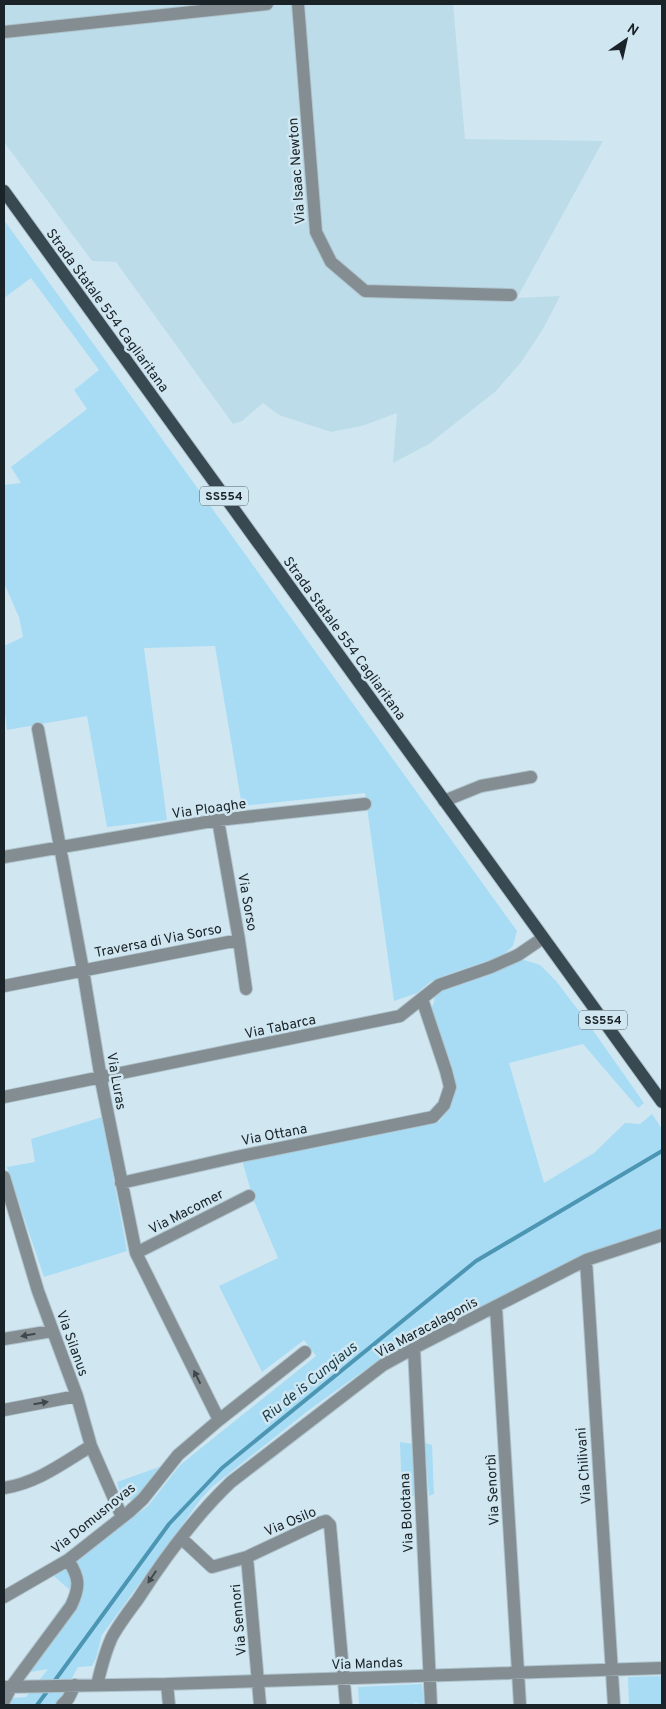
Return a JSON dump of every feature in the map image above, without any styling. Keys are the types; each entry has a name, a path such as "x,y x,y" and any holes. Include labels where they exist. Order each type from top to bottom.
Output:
{"main road":[{"name":"Strada Statale 554 Cagliaritana","path":"4,191 662,1102"}],"street":[{"path":"4,32 267,4"},
{"name":"Via Isaac Newton","path":"298,4 316,232 331,262 365,292 511,295"},
{"name":"Via Luras","path":"38,729 101,1078 136,1253 219,1420"},
{"path":"444,800 481,786 531,777"},
{"name":"Via Ploaghe","path":"4,857 218,820 365,804"},
{"name":"Via Sorso","path":"218,820 246,989"},
{"name":"Via Tabarca","path":"4,1097 400,1016 439,985 491,967 518,955 543,938"},
{"name":"Traversa di Via Sorso","path":"4,986 239,940"},
{"name":"Via Ottana","path":"121,1183 236,1157 433,1117 444,1105 450,1087 422,999"},
{"name":"Via Silanus","path":"4,1178 8,1208 77,1396 91,1446 122,1517"},
{"name":"Via Macomer","path":"136,1253 249,1196"},
{"name":"Via Maracalagonis","path":"98,1685 102,1661 113,1636 181,1538 211,1500 231,1482 383,1365 586,1260 662,1235"},
{"name":"Via Chilivani","path":"586,1260 614,1705"},
{"name":"Via Senorbì","path":"496,1307 520,1705"},
{"path":"4,1339 52,1331"},
{"name":"Via Bolotana","path":"414,1348 431,1705"},
{"name":"Via Domusnovas","path":"4,1597 68,1560 143,1500 178,1455 305,1352"},
{"path":"4,1410 77,1396"},
{"path":"4,1488 28,1483 39,1478 91,1446"},
{"name":"Via Osilo","path":"181,1538 212,1567 247,1557 326,1521 330,1525 344,1679"},
{"name":"Via Sennori","path":"247,1557 260,1705"},
{"path":"4,1701 7,1687 70,1606 78,1592 77,1573 68,1560"},
{"name":"Via Mandas","path":"7,1687 344,1679 662,1668"},
{"path":"344,1679 346,1705"},
{"path":"167,1684 169,1705"},
{"path":"62,1705 68,1699 73,1685"}],"shaded area":[{"path":"4,4 453,4 465,139 603,141 517,298 560,296 543,329 522,361 496,391 429,444 393,463 397,413 362,426 331,432 279,415 263,403 242,421 233,424 116,262 92,261 4,142"},
{"path":"4,220 517,931 513,946 502,956 449,974 430,982 417,993 394,1001 365,793 242,806 215,646 144,648 167,820 107,827 87,716 7,730 4,704 4,646 23,637 19,617 4,583 4,485 21,483 11,467 87,409 74,390 99,370 31,278 4,298"},
{"path":"524,960 540,965 556,981 644,1103 638,1108 583,1044 509,1063 544,1183 594,1153 625,1123 640,1124 652,1114 662,1129 662,1228 583,1258 419,1338 380,1359 309,1410 212,1487 201,1499 102,1635 92,1666 78,1667 55,1705 7,1705 12,1698 26,1697 48,1669 13,1675 72,1592 54,1576 148,1506 180,1465 316,1356 304,1340 262,1372 219,1286 278,1258 254,1201 243,1164 246,1159 439,1122 453,1098 455,1078 431,1011 434,994 443,987 516,961"},
{"path":"102,1117 127,1251 44,1277 7,1167 35,1162 31,1139"},
{"path":"400,1442 413,1444 414,1496 402,1497"},
{"path":"425,1443 432,1445 434,1494 429,1496"},
{"path":"162,1466 137,1498 133,1500 125,1499 120,1493 117,1482"},
{"path":"662,1676 662,1705 629,1705 628,1677"},
{"path":"422,1684 424,1705 415,1703 415,1705 359,1705 358,1687"}],"waterway":[{"name":"Riu de is Cungiaus","path":"53,1683 169,1524 222,1468 476,1261 662,1151"},
{"name":"Riu de is Cungiaus","path":"37,1705 49,1689"}]}
